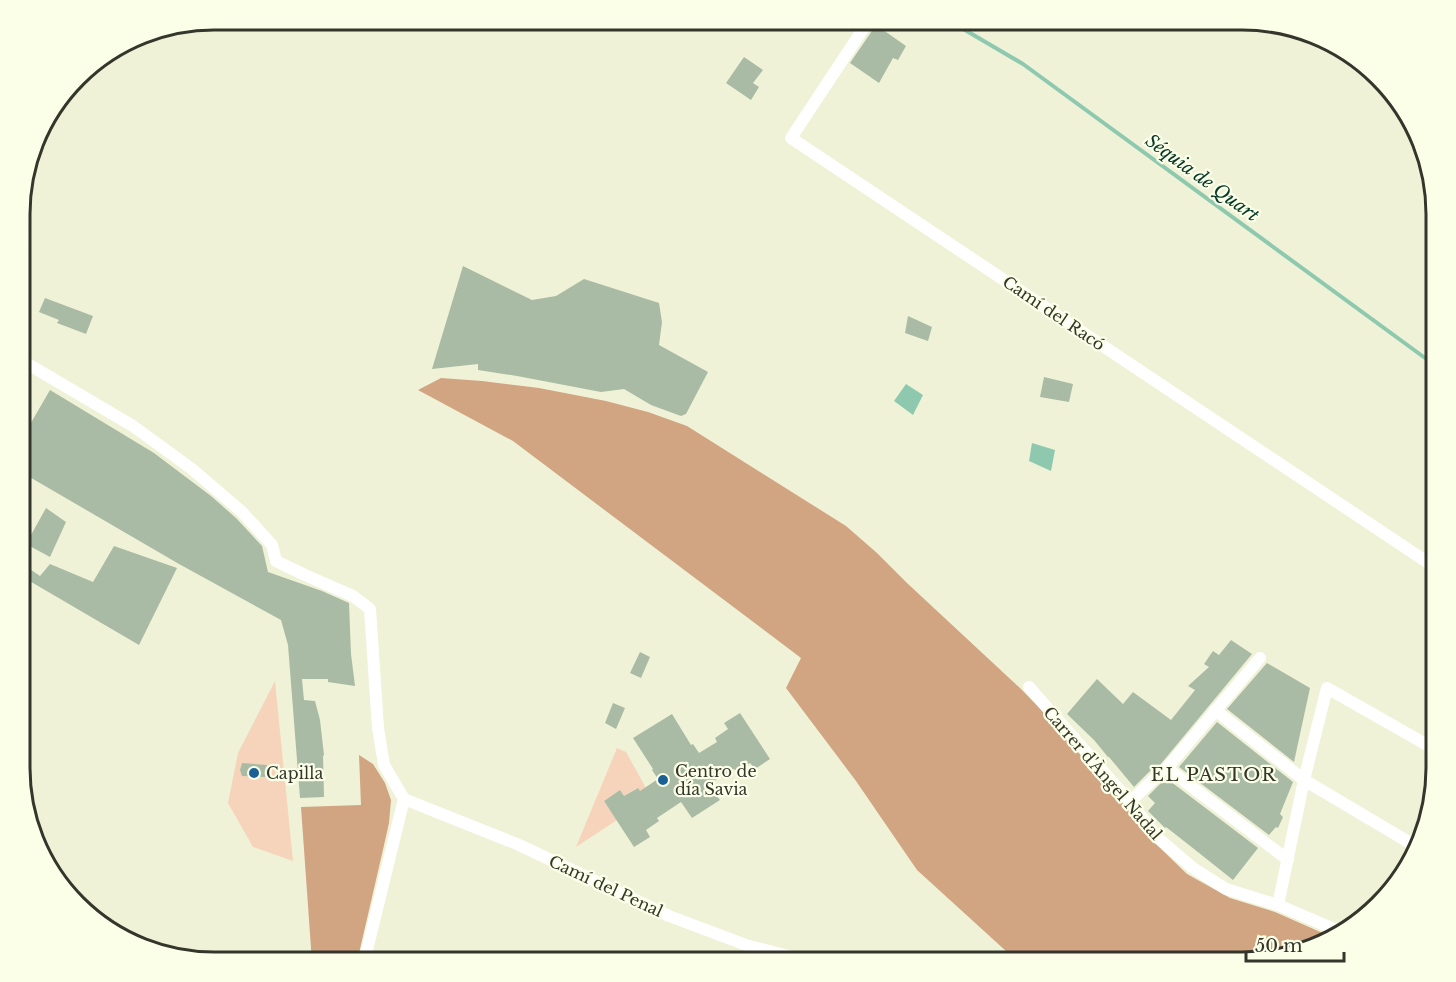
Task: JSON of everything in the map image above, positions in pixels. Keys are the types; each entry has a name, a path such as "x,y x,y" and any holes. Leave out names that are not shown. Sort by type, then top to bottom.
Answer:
{"street":[{"name":"Camí del Racó","path":"862,30 790,138 1426,561"},
{"path":"30,365 133,426 192,469 242,512 272,545 276,561 353,596 370,609 378,728 384,765 404,799 366,952"},
{"path":"1130,802 1164,770 1260,658"},
{"name":"Carrer d'Àngel Nadal","path":"1029,687 1130,802 1158,838 1192,868 1226,889 1278,905 1332,928"},
{"path":"1278,905 1304,780 1327,688 1426,744"},
{"path":"1215,710 1304,780 1410,843"},
{"path":"1164,770 1288,860"},
{"name":"Camí del Penal","path":"404,799 517,844 669,916 749,946 773,952"}],"shaded area":[{"path":"441,378 539,388 606,401 648,412 687,426 846,526 877,553 1021,689 1122,793 1154,842 1187,874 1230,898 1275,912 1323,933 1289,946 1242,952 1007,952 917,870 856,781 786,688 801,658 513,441 418,390"},
{"path":"906,384 923,395 913,415 894,401"},
{"path":"1032,443 1055,450 1051,471 1029,461"},
{"path":"275,681 293,861 253,847 228,803 238,753"},
{"path":"617,748 626,752 646,788 640,791 637,788 624,796 620,790 604,801 617,820 576,847"},
{"path":"359,755 373,764 385,783 391,800 389,823 359,952 311,952 301,807 361,805"}],"building":[{"path":"873,30 883,30 906,46 898,60 893,58 879,83 850,63"},
{"path":"744,57 763,70 753,83 759,87 751,100 726,83"},
{"path":"463,266 532,300 556,296 584,279 659,303 662,322 659,345 708,372 686,414 681,416 651,405 624,389 601,392 478,370 478,364 432,369"},
{"path":"45,298 93,316 86,334 57,323 59,320 39,312"},
{"path":"908,316 932,327 928,341 905,333"},
{"path":"1044,377 1073,384 1069,402 1040,397"},
{"path":"50,390 154,453 211,496 262,546 268,572 349,603 355,686 328,682 328,679 302,679 304,700 315,701 320,720 324,755 324,797 300,798 288,645 281,620 30,477 30,424"},
{"path":"46,508 66,522 50,557 30,546 30,537"},
{"path":"114,546 177,568 139,645 30,581 30,569 40,576 50,564 93,582"},
{"path":"1231,640 1252,654 1160,765 1154,767 1134,787 1094,740 1067,714 1097,679 1123,704 1133,692 1171,720 1195,690 1188,686 1209,667 1204,664 1213,651 1219,655"},
{"path":"640,652 650,657 641,678 630,673"},
{"path":"1267,663 1310,688 1294,762 1227,709"},
{"path":"613,703 625,708 616,729 605,723"},
{"path":"740,713 770,759 755,769 750,763 737,772 734,769 709,784 720,800 692,818 681,802 657,818 659,821 646,830 650,837 634,847 604,801 620,790 624,796 638,788 640,791 658,779 633,738 672,714 691,745 693,744 699,753 717,742 715,738 728,729 724,723"},
{"path":"1217,722 1293,782 1280,814 1283,817 1278,828 1276,827 1269,835 1179,767"},
{"name":"Capilla","path":"242,763 267,765 268,777 242,776 240,770"},
{"path":"1166,778 1258,848 1233,880 1165,828 1148,811 1155,803 1148,796"}],"waterway":[{"name":"Séquia de Quart","path":"965,30 1023,64 1426,359"}],"place":[{"name":"Capilla","path":"254,773"},
{"name":"Centro de día Savia","path":"663,780"}],"district":[{"name":"EL PASTOR","path":"1214,775"}]}
